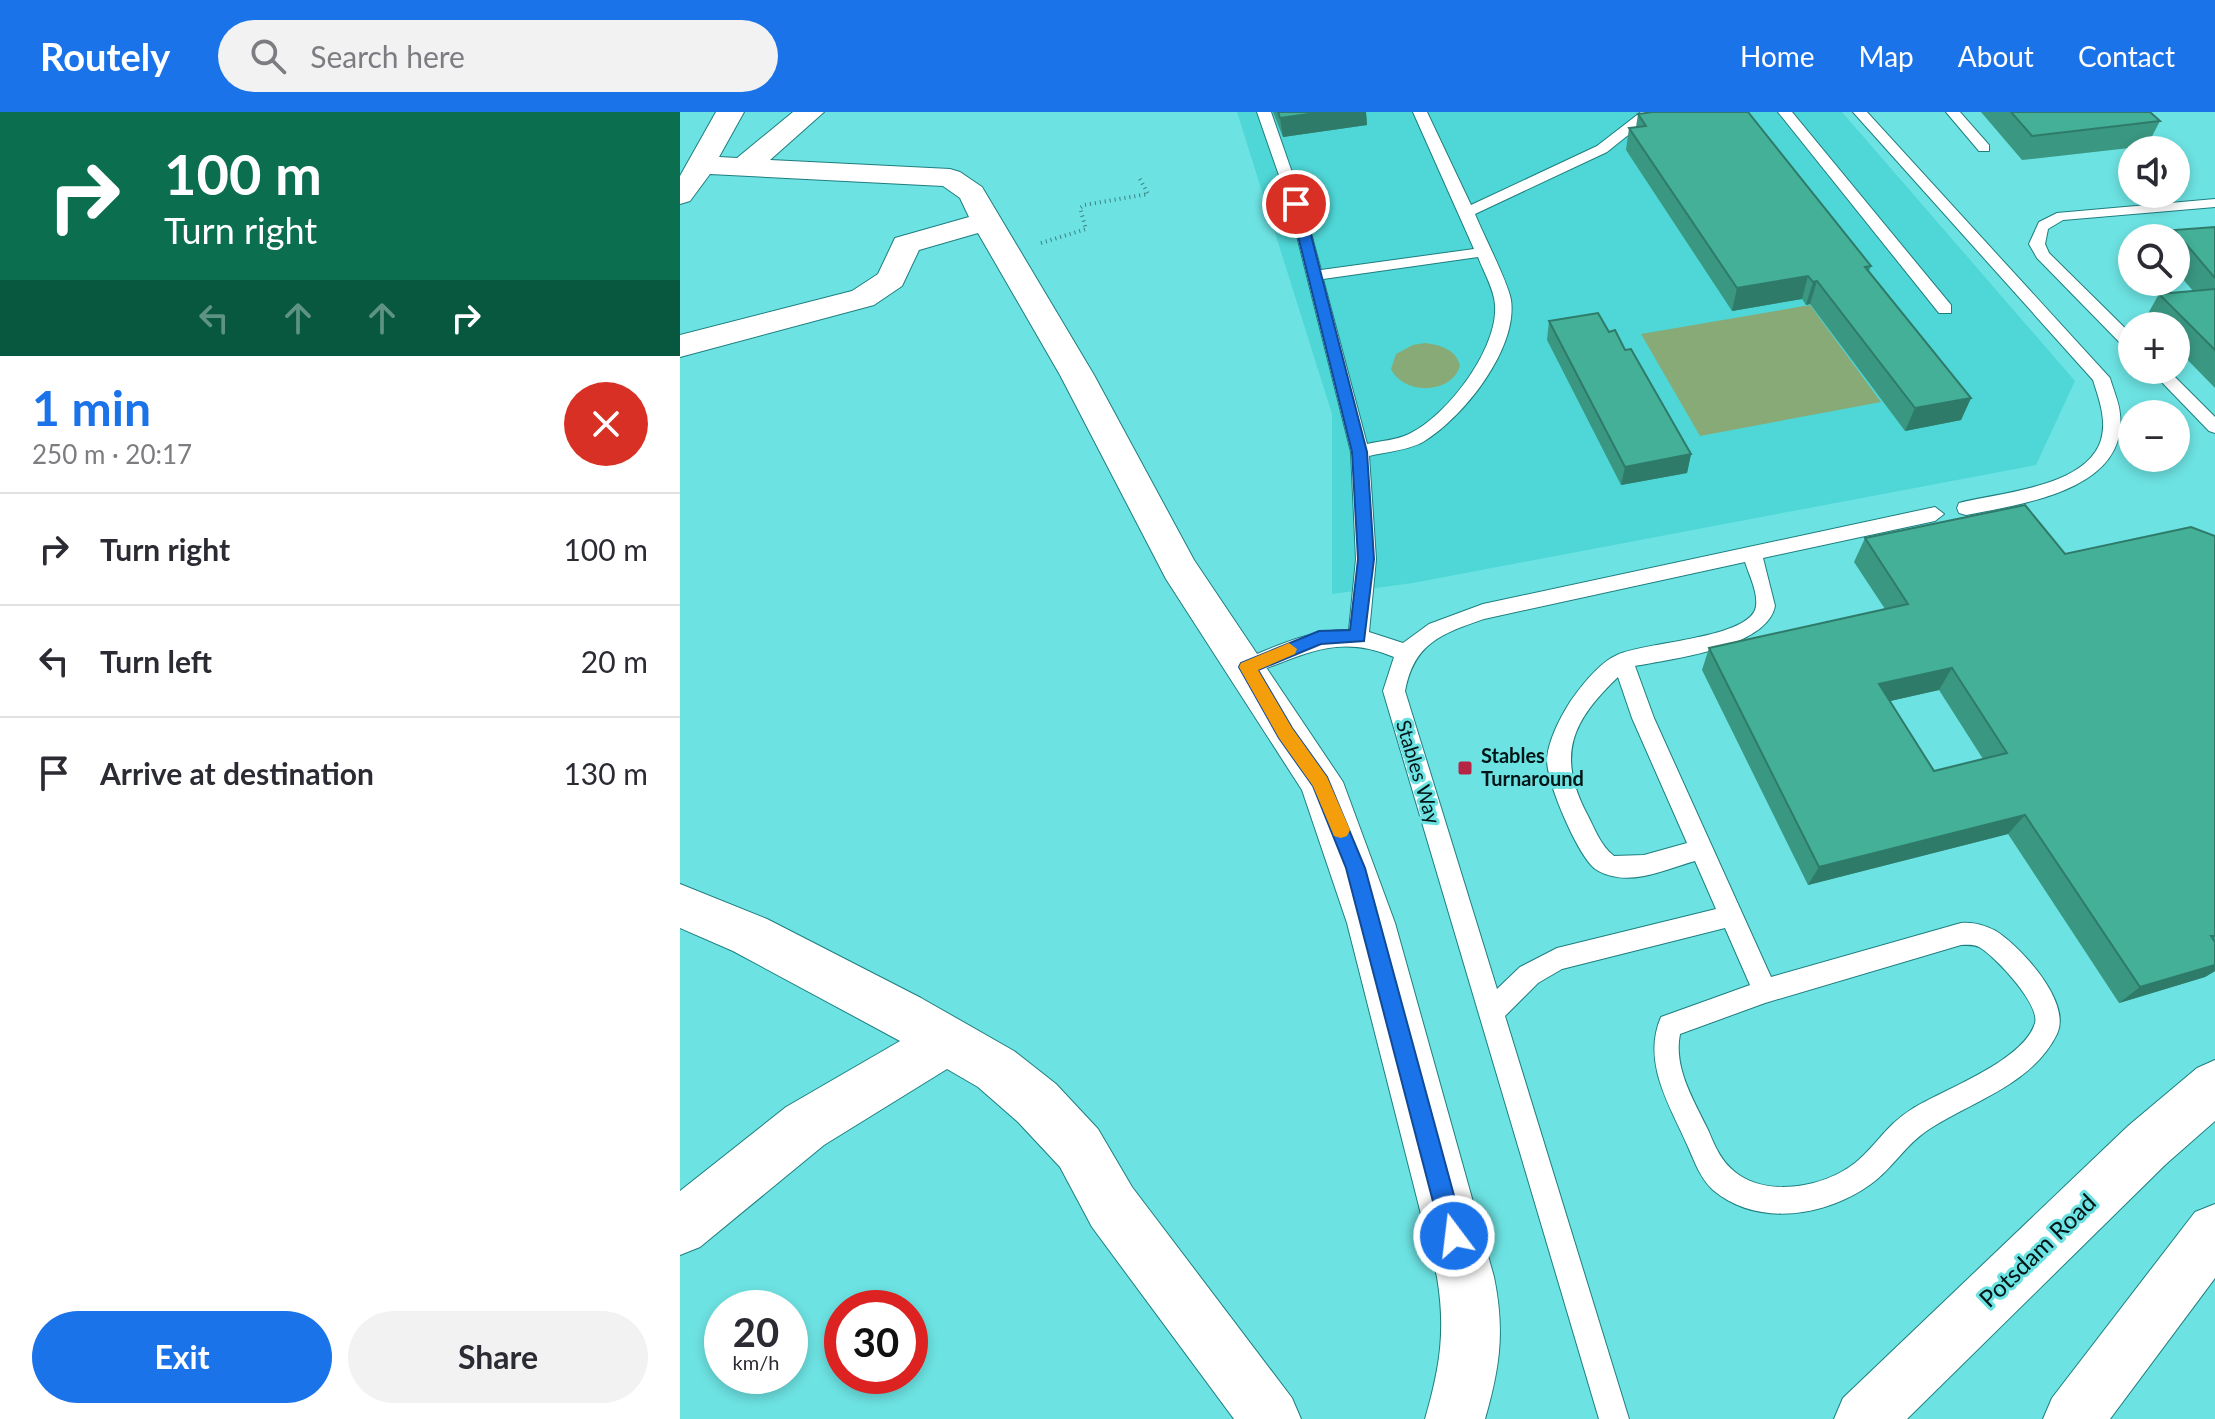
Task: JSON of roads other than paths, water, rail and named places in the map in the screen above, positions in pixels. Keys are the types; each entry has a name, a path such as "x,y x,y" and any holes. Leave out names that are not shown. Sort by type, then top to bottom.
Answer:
{"street":[{"path":"680,195 701,165 730,112"},
{"path":"744,167 810,112"},
{"path":"701,165 950,178 972,193 1077,375 1180,569 1321,782 1355,868 1463,1272 1472,1319 1467,1379 1455,1419"},
{"path":"680,346 863,298 891,279 906,244 996,237"},
{"path":"680,906 750,935 946,1040 1006,1078 1037,1103 1079,1148 1112,1207 1271,1419"},
{"path":"680,1227 803,1128 866,1088 908,1067 946,1040"},
{"name":"Potsdam Road","path":"1864,1419 2147,1145 2215,1086"},
{"path":"2073,1419 2215,1232"}],"lane":[{"path":"1264,112 1296,204 1360,452 1366,559 1358,636"},
{"path":"1360,452 1415,439 1434,425 1463,397 1497,346 1503,300 1467,212 1420,112"},
{"path":"1467,212 1602,149 1650,112"},
{"path":"1785,112 1945,309"},
{"path":"1860,112 2101,378 2113,404 2112,434 2098,461 2073,483 1966,508"},
{"path":"1953,112 1984,148"},
{"path":"2118,331 2042,255 2037,244 2043,226 2051,218 2063,216 2215,203"},
{"path":"1314,276 1483,252"},
{"path":"2172,384 2215,427"},
{"path":"1247,667 1319,638 1358,636 1386,643 1406,653 1432,630 1483,612 1935,514"},
{"path":"1702,849 1631,867 1611,866 1599,859 1566,795 1558,770 1559,748 1583,700 1603,675 1623,661 1732,636 1759,622 1765,600 1751,552"},
{"name":"Stables Way","path":"1406,653 1396,671 1394,691 1614,1419"},
{"path":"1623,661 1643,718 1765,991"},
{"path":"1491,1012 1529,975 1557,959 1731,916"},
{"path":"1961,934 1979,935 2003,951 2030,983 2048,1007 2049,1023 2039,1042 2018,1066 1937,1109 1894,1138 1866,1172 1832,1193 1808,1200 1778,1199 1752,1194 1724,1182 1706,1157 1667,1060 1663,1039 1670,1026 1765,991 1961,934"}],"place":[{"name":"Stables Turnaround","path":"1465,768"}]}
